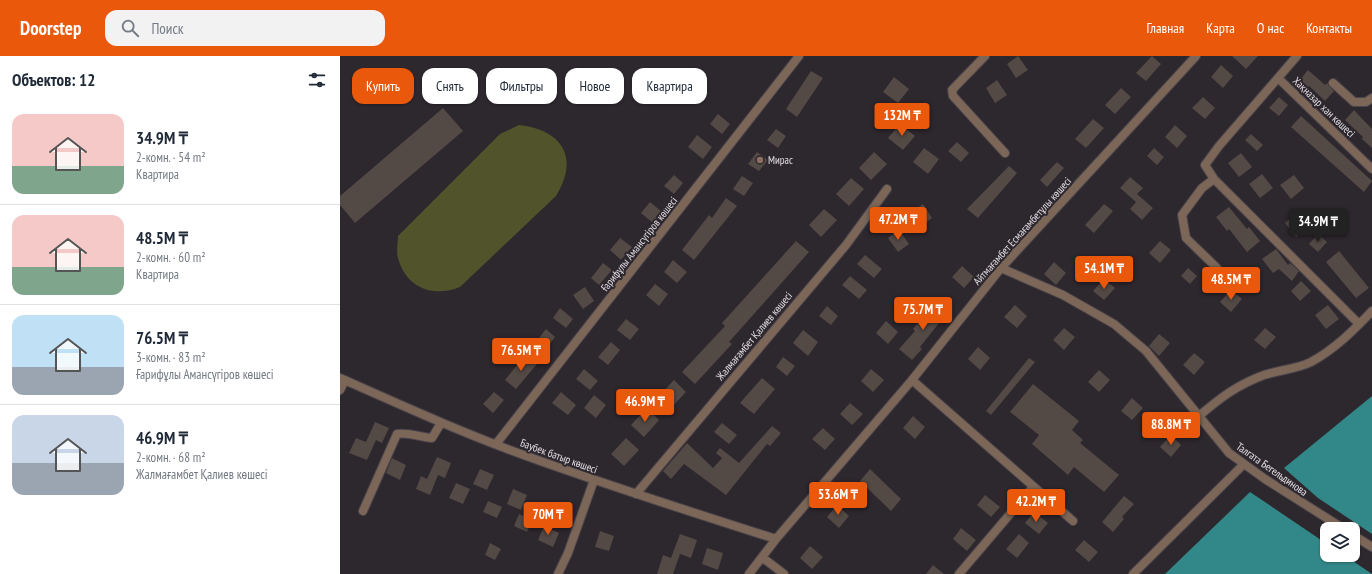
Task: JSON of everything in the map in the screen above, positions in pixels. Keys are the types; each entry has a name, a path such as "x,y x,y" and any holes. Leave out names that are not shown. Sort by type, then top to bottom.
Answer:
{"street":[{"name":"Ғарифұлы Амансүгіров көшесі","path":"496,444 799,56"},
{"path":"985,56 952,90 953,96 1005,153"},
{"name":"Айтмағамбет Есмағамбетұлы көшесі","path":"749,574 763,558 776,539 912,380 1001,268 1196,56"},
{"path":"1297,56 1219,146 1205,165 1214,179 1359,324"},
{"name":"Хақназар хан көшесі","path":"1278,78 1372,169"},
{"path":"1333,83 1354,102 1366,102 1372,98"},
{"path":"1214,179 1202,188 1182,215 1186,238 1218,268"},
{"name":"Жалмағамбет Қалиев көшесі","path":"636,494 846,245 887,190"},
{"name":"Талгата Бегельдинова","path":"1001,268 1063,295 1114,324 1146,351 1229,453 1333,522"},
{"path":"1199,416 1228,392 1246,382 1264,375 1310,362 1337,345 1372,311"},
{"name":"Баубек батыр көшесі","path":"343,379 441,423 496,444 594,480 776,539"},
{"path":"340,390 343,379"},
{"path":"912,380 1073,521"},
{"path":"363,511 397,434 404,433 418,437 432,438 441,423"},
{"path":"1133,574 1244,464"},
{"path":"558,574 568,553 594,480"},
{"path":"959,574 1033,487"},
{"path":"1360,539 1372,547"},
{"path":"763,558 784,574"}],"green space":[{"path":"519,125 534,128 546,133 556,139 563,148 566,158 566,169 563,182 556,196 460,287 450,290 431,291 414,283 407,277 398,258 398,236 500,134"}],"water":[{"path":"1372,396 1372,534 1360,526 1360,522 1354,522 1318,498 1284,468"},
{"path":"1250,492 1320,539 1320,562 1354,562 1372,574 1165,574"}],"building":[{"path":"1018,56 1028,70 1016,78 1007,64"},
{"path":"1152,56 1161,64 1146,81 1136,73"},
{"path":"1232,56 1258,56 1246,69"},
{"path":"1221,65 1233,76 1223,88 1211,77"},
{"path":"1308,70 1325,85 1327,83 1334,91 1325,101 1309,86 1308,89 1299,81"},
{"path":"811,71 823,78 797,117 786,109"},
{"path":"894,77 909,89 898,103 883,92"},
{"path":"997,80 1007,95 995,103 986,88"},
{"path":"1121,88 1131,97 1115,114 1105,105"},
{"path":"1203,97 1215,108 1205,119 1192,108"},
{"path":"1279,97 1288,105 1279,116 1269,108"},
{"path":"443,108 463,131 355,223 340,205 340,196"},
{"path":"1354,110 1372,129 1372,148 1345,120"},
{"path":"718,114 730,124 722,134 710,124"},
{"path":"1301,116 1372,181 1364,192 1291,127"},
{"path":"1093,119 1104,128 1086,148 1075,139"},
{"path":"900,124 915,136 903,150 888,138"},
{"path":"1175,125 1187,136 1177,148 1165,137"},
{"path":"776,129 786,136 778,148 767,140"},
{"path":"1251,134 1263,145 1257,151 1245,140"},
{"path":"697,135 712,147 703,159 688,147"},
{"path":"957,142 969,153 961,162 948,151"},
{"path":"924,148 939,159 928,174 913,162"},
{"path":"1154,148 1164,157 1157,165 1147,156"},
{"path":"757,152 768,160 759,171 748,164"},
{"path":"874,152 887,164 871,180 859,168"},
{"path":"1241,153 1252,167 1239,177 1228,163"},
{"path":"1057,162 1064,168 1047,187 1040,180"},
{"path":"1009,166 1017,173 978,218 967,209"},
{"path":"1262,174 1273,188 1260,198 1249,184"},
{"path":"674,175 683,183 674,194 664,186"},
{"path":"1294,175 1304,188 1291,199 1280,185"},
{"path":"742,176 753,183 744,196 733,189"},
{"path":"1130,177 1143,188 1137,194 1153,208 1142,220 1130,209 1136,202 1120,188"},
{"path":"851,178 864,189 849,206 836,194"},
{"path":"726,198 737,206 694,260 682,250 709,215 712,218"},
{"path":"650,202 662,212 653,223 641,213"},
{"path":"923,204 932,218 921,226 911,212"},
{"path":"1104,204 1113,211 1094,233 1085,225"},
{"path":"1229,207 1247,229 1249,227 1260,241 1247,252 1229,229 1227,231 1216,217"},
{"path":"824,209 837,220 821,237 809,225"},
{"path":"1298,212 1309,226 1296,237 1285,223"},
{"path":"899,230 909,244 898,252 888,238"},
{"path":"1318,234 1327,242 1318,252 1309,244"},
{"path":"620,238 632,247 621,260 610,250"},
{"path":"796,241 809,252 729,342 732,344 695,384 682,372 725,326 722,323"},
{"path":"1160,241 1171,250 1160,263 1149,253"},
{"path":"1276,249 1288,265 1290,263 1299,271 1292,281 1279,269 1273,273 1262,259"},
{"path":"1339,251 1369,288 1356,298 1326,262"},
{"path":"865,255 882,269 874,278 857,264"},
{"path":"673,260 687,272 677,283 664,272"},
{"path":"1054,262 1066,273 1056,285 1044,274"},
{"path":"603,263 612,270 599,285 591,278"},
{"path":"962,266 974,277 964,288 952,277"},
{"path":"1188,268 1197,276 1190,284 1181,276"},
{"path":"850,276 867,290 859,299 842,285"},
{"path":"1104,279 1115,288 1104,300 1093,291"},
{"path":"1301,281 1311,291 1300,301 1291,291"},
{"path":"655,284 668,294 659,306 646,295"},
{"path":"585,287 594,301 583,309 573,295"},
{"path":"1231,290 1242,299 1231,312 1220,302"},
{"path":"935,302 947,313 920,347 922,349 912,360 899,349 915,331 913,329"},
{"path":"1015,305 1027,316 1017,328 1004,317"},
{"path":"1328,305 1339,319 1326,329 1315,315"},
{"path":"827,306 838,316 831,325 819,316"},
{"path":"560,308 573,319 566,328 553,318"},
{"path":"626,319 639,329 630,340 617,330"},
{"path":"886,321 898,332 888,344 876,333"},
{"path":"1064,328 1075,337 1064,350 1053,340"},
{"path":"1265,328 1276,337 1265,349 1254,340"},
{"path":"546,329 555,337 544,351 535,343"},
{"path":"803,330 818,342 808,356 793,343"},
{"path":"1159,334 1170,343 1159,356 1149,346"},
{"path":"611,342 620,350 608,365 598,357"},
{"path":"978,347 990,358 980,370 968,359"},
{"path":"1194,353 1205,362 1194,375 1183,365"},
{"path":"526,354 537,364 516,389 505,380"},
{"path":"783,357 795,366 787,376 776,367"},
{"path":"1029,358 1035,362 991,415 986,411"},
{"path":"584,369 598,381 590,390 576,379"},
{"path":"871,369 884,380 873,392 861,381"},
{"path":"1099,370 1110,380 1099,392 1088,382"},
{"path":"762,378 775,389 754,414 740,403"},
{"path":"674,380 686,392 671,408 658,397"},
{"path":"1033,384 1079,421 1072,430 1083,440 1080,443 1119,475 1104,492 1074,467 1068,475 1032,444 1039,435 1010,412"},
{"path":"494,392 504,400 493,413 483,404"},
{"path":"561,392 576,405 568,415 552,403"},
{"path":"594,395 606,405 596,418 584,408"},
{"path":"1132,398 1143,408 1132,420 1121,411"},
{"path":"850,403 863,414 852,425 840,414"},
{"path":"647,408 659,420 644,437 631,425"},
{"path":"913,416 925,427 915,439 903,428"},
{"path":"375,422 389,428 382,443 376,440 367,460 349,453 356,438 366,442"},
{"path":"722,423 737,435 729,444 714,432"},
{"path":"772,426 781,433 770,446 767,444 726,495 684,464 671,479 663,471 687,443 713,468 722,458 716,453 720,448 739,463"},
{"path":"823,428 835,439 825,450 812,439"},
{"path":"1171,435 1181,445 1171,457 1160,447"},
{"path":"626,438 639,450 624,466 611,454"},
{"path":"437,457 451,463 445,478 438,475 430,495 416,489 421,476 427,479"},
{"path":"392,458 406,465 400,480 386,473"},
{"path":"480,469 494,475 487,490 473,484"},
{"path":"870,469 901,499 891,511 860,481"},
{"path":"456,483 470,489 463,504 449,498"},
{"path":"513,489 527,495 521,510 507,504"},
{"path":"985,495 1000,507 991,517 977,505"},
{"path":"1124,496 1134,504 1122,517 1124,519 1113,532 1102,522"},
{"path":"488,501 502,507 497,518 483,512"},
{"path":"837,505 849,516 839,528 827,517"},
{"path":"1034,512 1048,523 1039,534 1025,523"},
{"path":"519,514 532,520 527,532 514,526"},
{"path":"544,526 559,533 553,547 538,540"},
{"path":"961,528 976,540 967,551 953,539"},
{"path":"600,531 614,536 609,551 595,547"},
{"path":"680,534 697,540 691,558 680,554 673,574 657,574 663,555 671,558"},
{"path":"1019,534 1029,543 1017,558 1006,549"},
{"path":"1084,540 1098,552 1089,562 1075,550"},
{"path":"490,543 501,549 495,560 485,555"},
{"path":"810,546 823,557 812,569 800,558"},
{"path":"707,548 723,553 718,570 702,564"},
{"path":"933,565 944,574 926,574"}],"place":[{"name":"Мирас","path":"760,160"}]}
